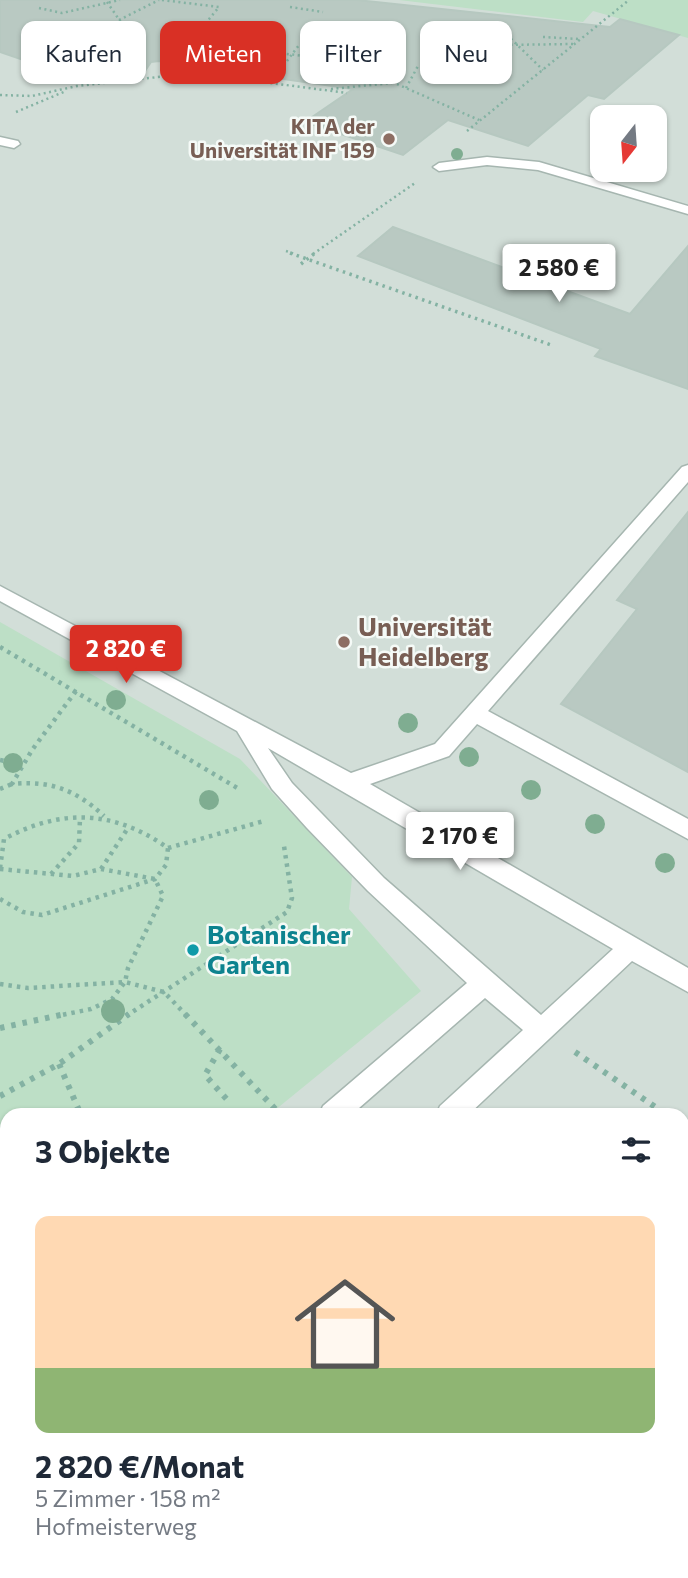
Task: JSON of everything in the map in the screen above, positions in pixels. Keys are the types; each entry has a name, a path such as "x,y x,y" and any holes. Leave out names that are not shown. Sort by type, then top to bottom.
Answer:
{"street":[{"path":"0,141 14,144"},
{"path":"439,167 487,161 539,166 688,211"},
{"path":"349,782 442,750 688,471"},
{"path":"0,593 349,782 688,981"},
{"path":"474,713 688,830"},
{"path":"240,725 267,759 283,786 361,867 484,984 541,1030"},
{"path":"457,1108 631,947"},
{"path":"666,968 688,958"},
{"path":"340,1108 484,984"}],"path":[{"path":"39,8 62,13 120,0"},
{"path":"107,2 119,20 160,0 219,7 207,21"},
{"path":"301,264 337,234 439,167 479,121 629,0"},
{"path":"290,7 323,12"},
{"path":"543,37 579,40"},
{"path":"512,43 543,70"},
{"path":"287,61 299,44"},
{"path":"514,45 574,44"},
{"path":"405,88 418,66"},
{"path":"0,95 32,96 77,86 160,77"},
{"path":"278,84 347,93"},
{"path":"324,90 383,84"},
{"path":"395,84 479,121"},
{"path":"9,116 77,86"},
{"path":"286,251 554,346"},
{"path":"0,647 241,790"},
{"path":"12,784 76,691"},
{"path":"0,760 23,765"},
{"path":"0,789 35,780 55,784 86,799 104,817 145,833 167,848 275,819"},
{"path":"104,817 80,818 17,831 4,839 0,869 73,876 101,869 155,878"},
{"path":"51,874 80,845 83,833 80,818"},
{"path":"101,869 128,828"},
{"path":"0,1096 59,1064 288,912 292,898 283,842"},
{"path":"0,899 23,912 42,915 155,878 167,867 167,848"},
{"path":"0,1028 92,1009 112,999 125,982 128,968 163,896 155,878"},
{"path":"0,984 28,988 125,982 164,992 275,1108"},
{"path":"541,1030 657,1108"},
{"path":"220,1049 205,1076 231,1104"},
{"path":"59,1064 78,1108"}],"shaded area":[{"name":"Universität Heidelberg","path":"0,0 688,0 688,1108 0,1108"}],"green space":[{"path":"399,0 688,0 688,38 593,11 583,22"},
{"name":"Botanischer Garten","path":"0,622 240,759 352,877 349,909 421,991 278,1108 0,1108"}],"building":[{"path":"0,0 357,0 610,27 620,19 679,35 604,99 588,95 528,146 448,120 403,155 305,122 353,89 318,84 406,84 406,21 300,21 300,81 286,79 286,21 160,21 160,61 151,62 146,70 146,21 21,21 21,59 0,52"},
{"path":"393,227 630,314 688,246 688,389 595,356 601,349 358,256"},
{"path":"688,512 688,772 561,704 637,609 617,600"}],"place":[{"name":"KITA der Universität INF 159","path":"389,139"},
{"name":"Universität Heidelberg","path":"344,642"},
{"name":"Botanischer Garten","path":"193,950"}]}
